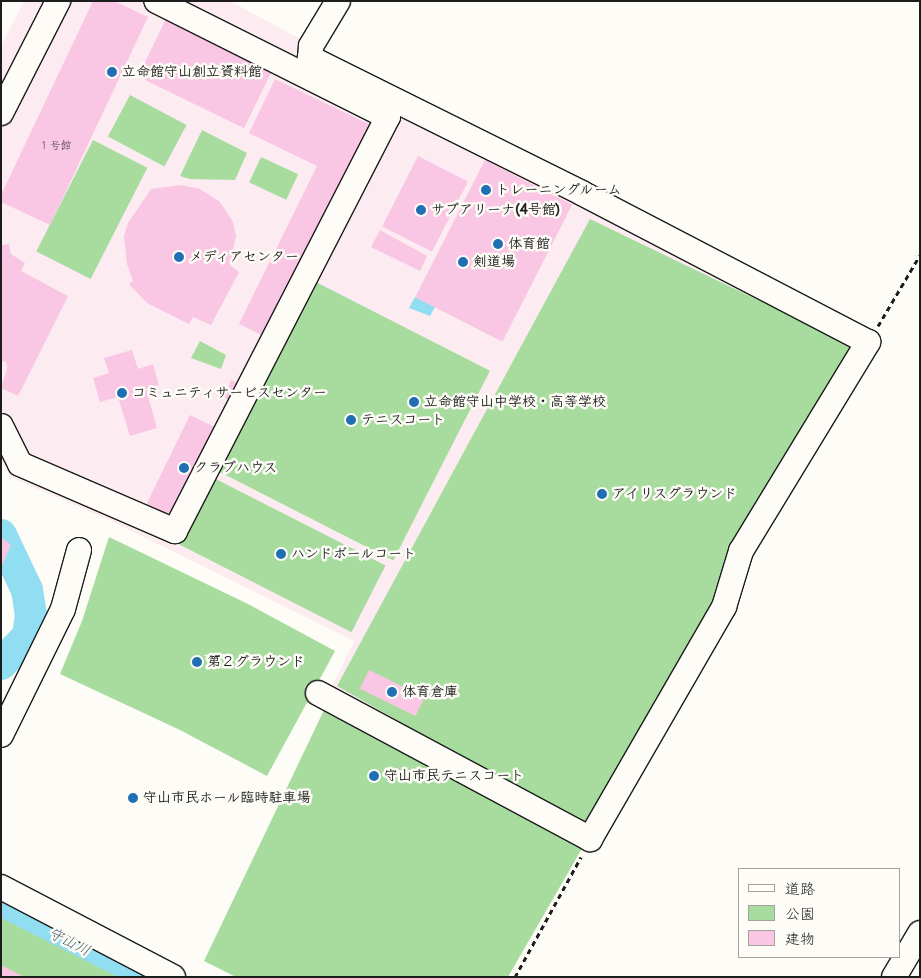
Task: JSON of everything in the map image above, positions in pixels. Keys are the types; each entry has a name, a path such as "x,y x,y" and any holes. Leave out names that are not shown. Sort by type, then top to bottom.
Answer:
{"street":[{"path":"1,112 58,1"},
{"path":"1,426 20,464 175,531 388,117 156,1"},
{"path":"318,693 590,839 724,607 741,551 868,342 582,193 310,58 311,46 338,1"},
{"path":"1,735 63,609 79,550"},
{"path":"1,887 173,977"},
{"path":"894,977 920,933"}],"path":[{"path":"868,342 920,255"},
{"path":"515,977 590,839"}],"shaded area":[{"name":"立命館守山中学校・高等学校","path":"24,1 230,1 818,317 589,831 331,689 354,641 111,521 10,477 1,459 1,46"}],"green space":[{"path":"130,95 187,125 164,167 108,136"},
{"path":"202,130 247,153 235,180 190,179 180,176"},
{"path":"93,140 147,168 91,279 36,251"},
{"path":"261,157 298,174 286,200 249,182"},
{"name":"アイリスグラウンド","path":"590,219 853,346 711,612 586,828 337,686"},
{"name":"テニスコート","path":"310,279 490,371 393,560 213,469"},
{"path":"200,341 226,355 221,369 191,358"},
{"name":"ハンドボールコート","path":"210,476 386,565 351,632 176,543"},
{"name":"第２グラウンド","path":"109,537 248,604 335,651 267,776 180,730 60,674 82,621"},
{"name":"守山市民テニスコート","path":"325,708 584,845 508,977 236,977 204,961"},
{"path":"1,906 149,977 1,977"}],"water":[{"path":"415,297 435,307 430,316 409,308"},
{"name":"守山川","path":"1,897 153,977 118,977 1,918"}],"building":[{"path":"93,1 114,1 148,17 50,225 1,202 1,195"},
{"path":"166,19 272,71 244,128 138,77"},
{"path":"275,79 383,131 278,343 239,324 317,166 249,133"},
{"name":"サブアリーナ(4号館)","path":"418,156 468,181 432,252 382,226"},
{"name":"体育館","path":"485,160 572,204 502,342 415,297"},
{"name":"メディアセンター","path":"181,185 200,189 220,202 233,222 236,236 230,265 239,272 211,325 193,317 189,324 147,303 129,284 133,281 127,264 124,236 128,223 151,189"},
{"path":"380,230 427,256 420,271 371,247"},
{"path":"9,244 11,254 25,263 21,271 68,296 18,396 1,388 7,369 6,361 1,362 1,245"},
{"name":"コミュニティサービスセンター","path":"132,350 138,369 153,364 159,385 146,389 157,428 130,436 118,397 100,402 93,378 109,373 104,358"},
{"path":"231,380 244,385 237,403 224,398"},
{"name":"クラブハウス","path":"190,415 221,430 176,521 146,506"},
{"path":"1,537 11,545 1,568"},
{"name":"体育倉庫","path":"369,670 425,697 416,716 360,689"},
{"path":"1,965 24,977 1,977"}],"waterway":[{"path":"1,535 27,590 31,615 28,636 1,664"}],"place":[{"name":"立命館守山創立資料館","path":"112,72"},
{"name":"トレーニングルーム","path":"486,190"},
{"name":"サブアリーナ(4号館)","path":"421,210"},
{"name":"体育館","path":"498,244"},
{"name":"メディアセンター","path":"179,257"},
{"name":"剣道場","path":"463,262"},
{"name":"コミュニティサービスセンター","path":"122,393"},
{"name":"立命館守山中学校・高等学校","path":"414,402"},
{"name":"テニスコート","path":"351,420"},
{"name":"クラブハウス","path":"184,468"},
{"name":"アイリスグラウンド","path":"602,494"},
{"name":"ハンドボールコート","path":"281,554"},
{"name":"第２グラウンド","path":"197,662"},
{"name":"体育倉庫","path":"392,692"},
{"name":"守山市民テニスコート","path":"374,776"},
{"name":"守山市民ホール臨時駐車場","path":"133,798"}]}
